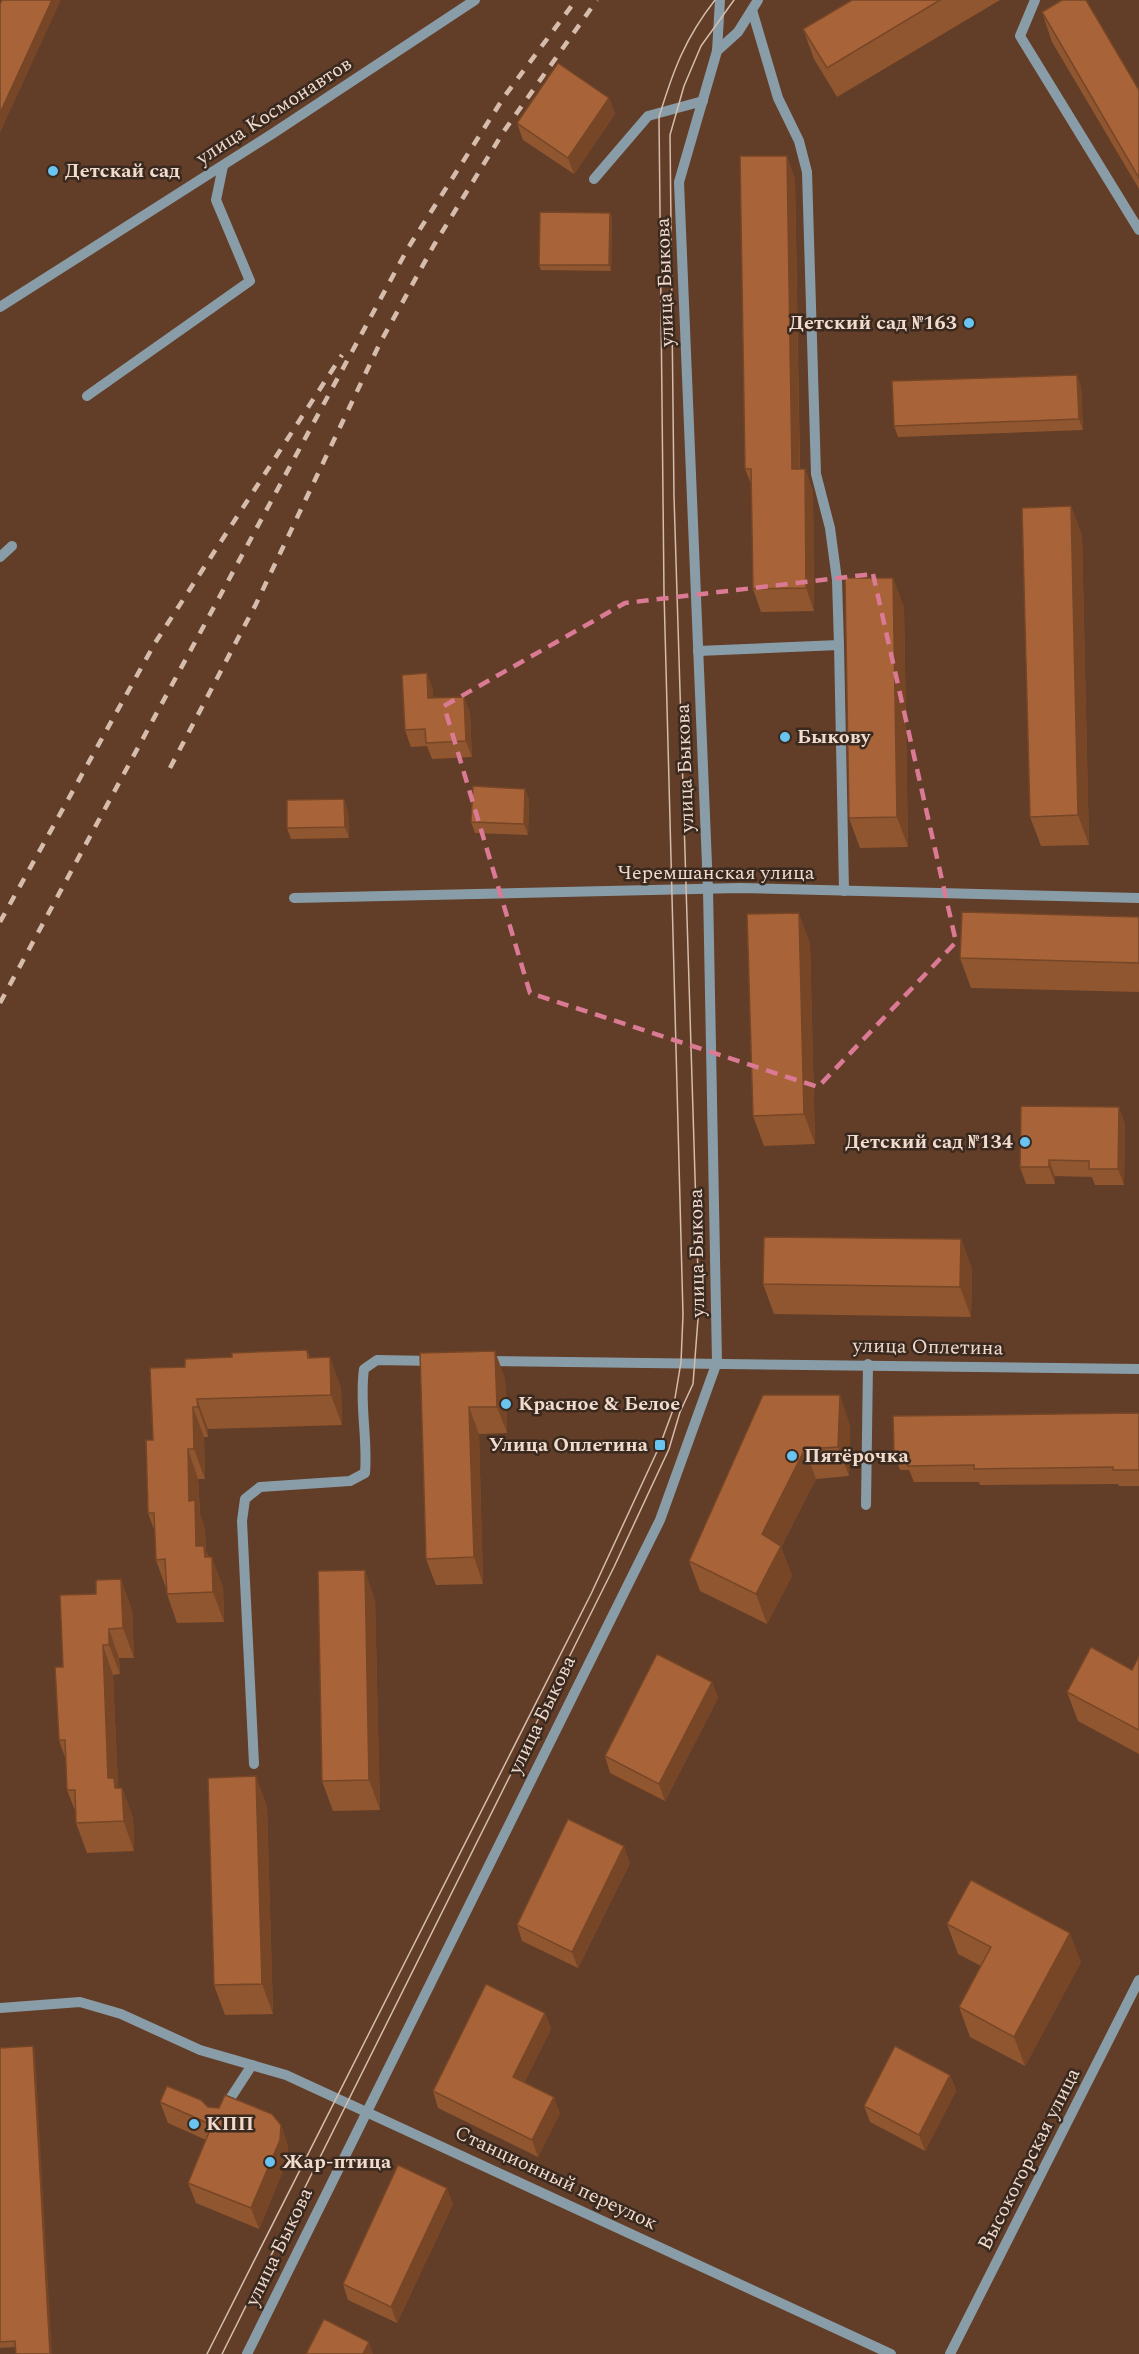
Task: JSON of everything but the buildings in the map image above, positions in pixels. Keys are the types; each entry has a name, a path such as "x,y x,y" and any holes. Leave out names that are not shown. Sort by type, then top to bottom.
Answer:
{"street":[{"name":"улица Космонавтов","path":"0,307 223,166 475,0"},
{"name":"улица Быкова","path":"247,2354 660,1520 717,1362 708,889 679,182 717,51 720,0"},
{"path":"717,51 738,32 758,0"},
{"path":"1035,0 1020,36 1139,230"},
{"path":"752,10 778,98 799,141 807,172 816,474 830,528 837,580 844,891"},
{"path":"594,179 648,116 703,101"},
{"path":"87,396 250,281 216,200 223,166"},
{"path":"0,557 12,546"},
{"path":"698,651 839,645"},
{"name":"Черемшанская улица","path":"294,898 708,889 1139,898"},
{"path":"254,1764 242,1521 245,1499 260,1487 350,1481 365,1473 367,1454 360,1391 364,1369 377,1360 448,1361"},
{"name":"улица Оплетина","path":"472,1361 717,1362 1139,1369"},
{"path":"866,1505 868,1364"},
{"name":"Высокогорская улица","path":"950,2354 1139,1980"},
{"name":"Станционный переулок","path":"0,2008 80,2002 121,2014 200,2050 286,2075 891,2354"},
{"path":"216,2120 252,2065"}],"highlighted area":[{"path":"873,574 956,942 818,1087 530,993 444,706 625,603"}],"tram line":[{"path":"207,2354 591,1594 660,1445 673,1410 681,1362 683,1315 664,592 659,117 681,56 715,0"},
{"path":"222,2354 614,1567 669,1449 680,1412 693,1384 699,1306 674,496 670,135 684,86 701,46 734,0"}],"railway":[{"path":"0,1003 408,248 504,97 576,0"},
{"path":"170,768 256,604 380,343 434,245 504,131 597,0"},
{"path":"0,922 155,643 342,355"}],"place":[{"name":"Детскай сад","path":"53,171"},
{"name":"Детский сад №163","path":"969,323"},
{"name":"Быкову","path":"785,737"},
{"name":"Детский сад №134","path":"1025,1142"},
{"name":"Красное & Белое","path":"506,1404"},
{"name":"Улица Оплетина","path":"660,1445"},
{"name":"Пятёрочка","path":"792,1456"},
{"name":"КПП","path":"194,2124"},
{"name":"Жар-птица","path":"270,2162"}]}
